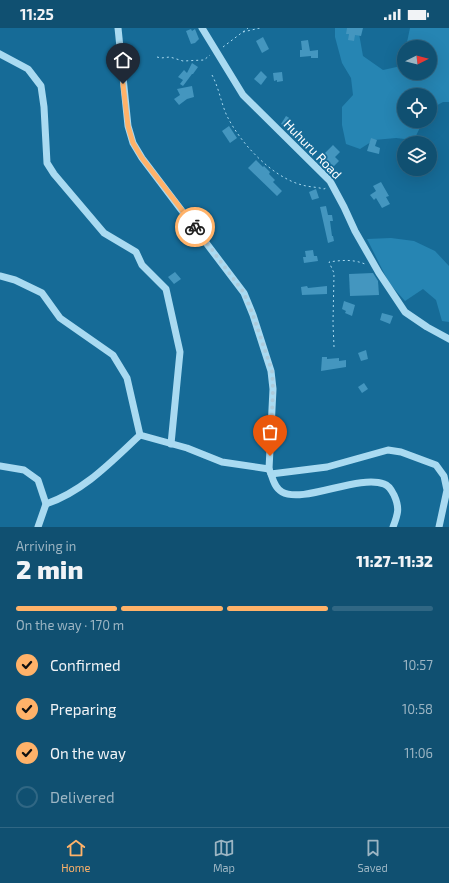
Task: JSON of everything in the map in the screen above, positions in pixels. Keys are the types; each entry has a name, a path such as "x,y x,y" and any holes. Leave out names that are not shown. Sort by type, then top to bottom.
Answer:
{"street":[{"path":"118,28 128,126 133,143 142,158 244,293 272,371 273,389 270,471 275,485 282,492 291,494 307,493 374,481 386,484 393,493 397,504 398,513 393,527"},
{"name":"Huhuru Road","path":"202,28 243,95 330,181 379,273 405,312 427,327 449,339"},
{"path":"0,54 28,69 41,86 44,107 46,163 104,233 136,252 142,265 166,289 180,352 171,444"},
{"path":"0,276 15,280 42,293 60,318 113,355 127,378 140,435"},
{"path":"140,435 187,448 222,462 270,471 327,467 388,450 401,452 436,465 444,476 447,490 439,527"},
{"path":"46,504 61,499 92,480 140,435"},
{"path":"0,466 24,470 38,480 46,504 38,527"}],"path":[{"path":"157,58 170,57 183,62 189,60 204,60 248,28"},
{"path":"243,32 260,28"},
{"path":"212,75 227,115 240,136 266,166 288,180 302,185 324,189 332,185"},
{"path":"334,347 334,273 330,262 344,260 361,262 367,266"}],"shaded area":[{"path":"335,28 358,28 363,56 383,70 397,67 397,80 437,80 437,40 407,40 410,28 449,28 449,102 443,102 437,105 437,88 397,88 397,128 420,128 416,136 397,136 397,138 374,140 360,149 346,144 342,125 342,107 353,95 351,78 342,63 335,37"},
{"path":"391,238 414,241 435,251 449,266 449,322 442,321 436,300 423,289 405,301 389,283 367,239"}],"building":[{"path":"347,28 363,28 361,36 355,35 354,41 348,40 349,34 346,34"},
{"path":"191,29 192,31 195,29 199,39 195,43 191,44 186,31"},
{"path":"263,37 269,49 262,53 256,41"},
{"path":"308,40 310,51 318,50 318,58 311,58 311,56 300,57 300,50 302,50 301,41"},
{"path":"192,63 198,67 183,86 180,84 183,80 178,77 184,70 187,73"},
{"path":"261,71 267,77 261,85 254,79"},
{"path":"282,72 283,81 274,81 273,73"},
{"path":"192,86 194,97 187,99 179,105 174,99 180,95 177,89"},
{"path":"286,116 291,119 286,127 281,124"},
{"path":"229,126 237,138 230,143 222,131"},
{"path":"371,138 377,140 375,146 380,148 379,154 367,151"},
{"path":"333,145 340,152 335,157 339,161 333,167 322,156"},
{"path":"256,160 270,172 269,174 275,180 273,182 282,191 277,196 248,168"},
{"path":"381,182 389,196 386,197 390,204 382,208 376,198 374,200 370,195 376,191 373,186"},
{"path":"316,189 319,198 312,200 309,192"},
{"path":"326,206 328,215 332,215 333,221 330,221 334,241 328,243 320,207"},
{"path":"313,250 314,256 317,256 318,261 304,263 303,257 306,257 305,251"},
{"path":"175,272 181,279 174,284 168,277"},
{"path":"373,273 378,281 379,295 350,296 349,274"},
{"path":"307,286 308,288 327,286 327,294 302,295 301,287"},
{"path":"344,301 355,305 352,316 345,313 346,311 342,309"},
{"path":"382,313 393,316 390,324 380,320"},
{"path":"366,350 368,359 361,361 358,353"},
{"path":"322,357 327,357 327,359 339,358 339,361 346,360 346,367 321,371"},
{"path":"364,383 368,389 362,393 358,387"}],"way so far":[{"path":"195,227 244,293 272,371 273,389 270,456"}],"route":[{"path":"123,84 128,126 133,143 142,158 195,227"}]}
